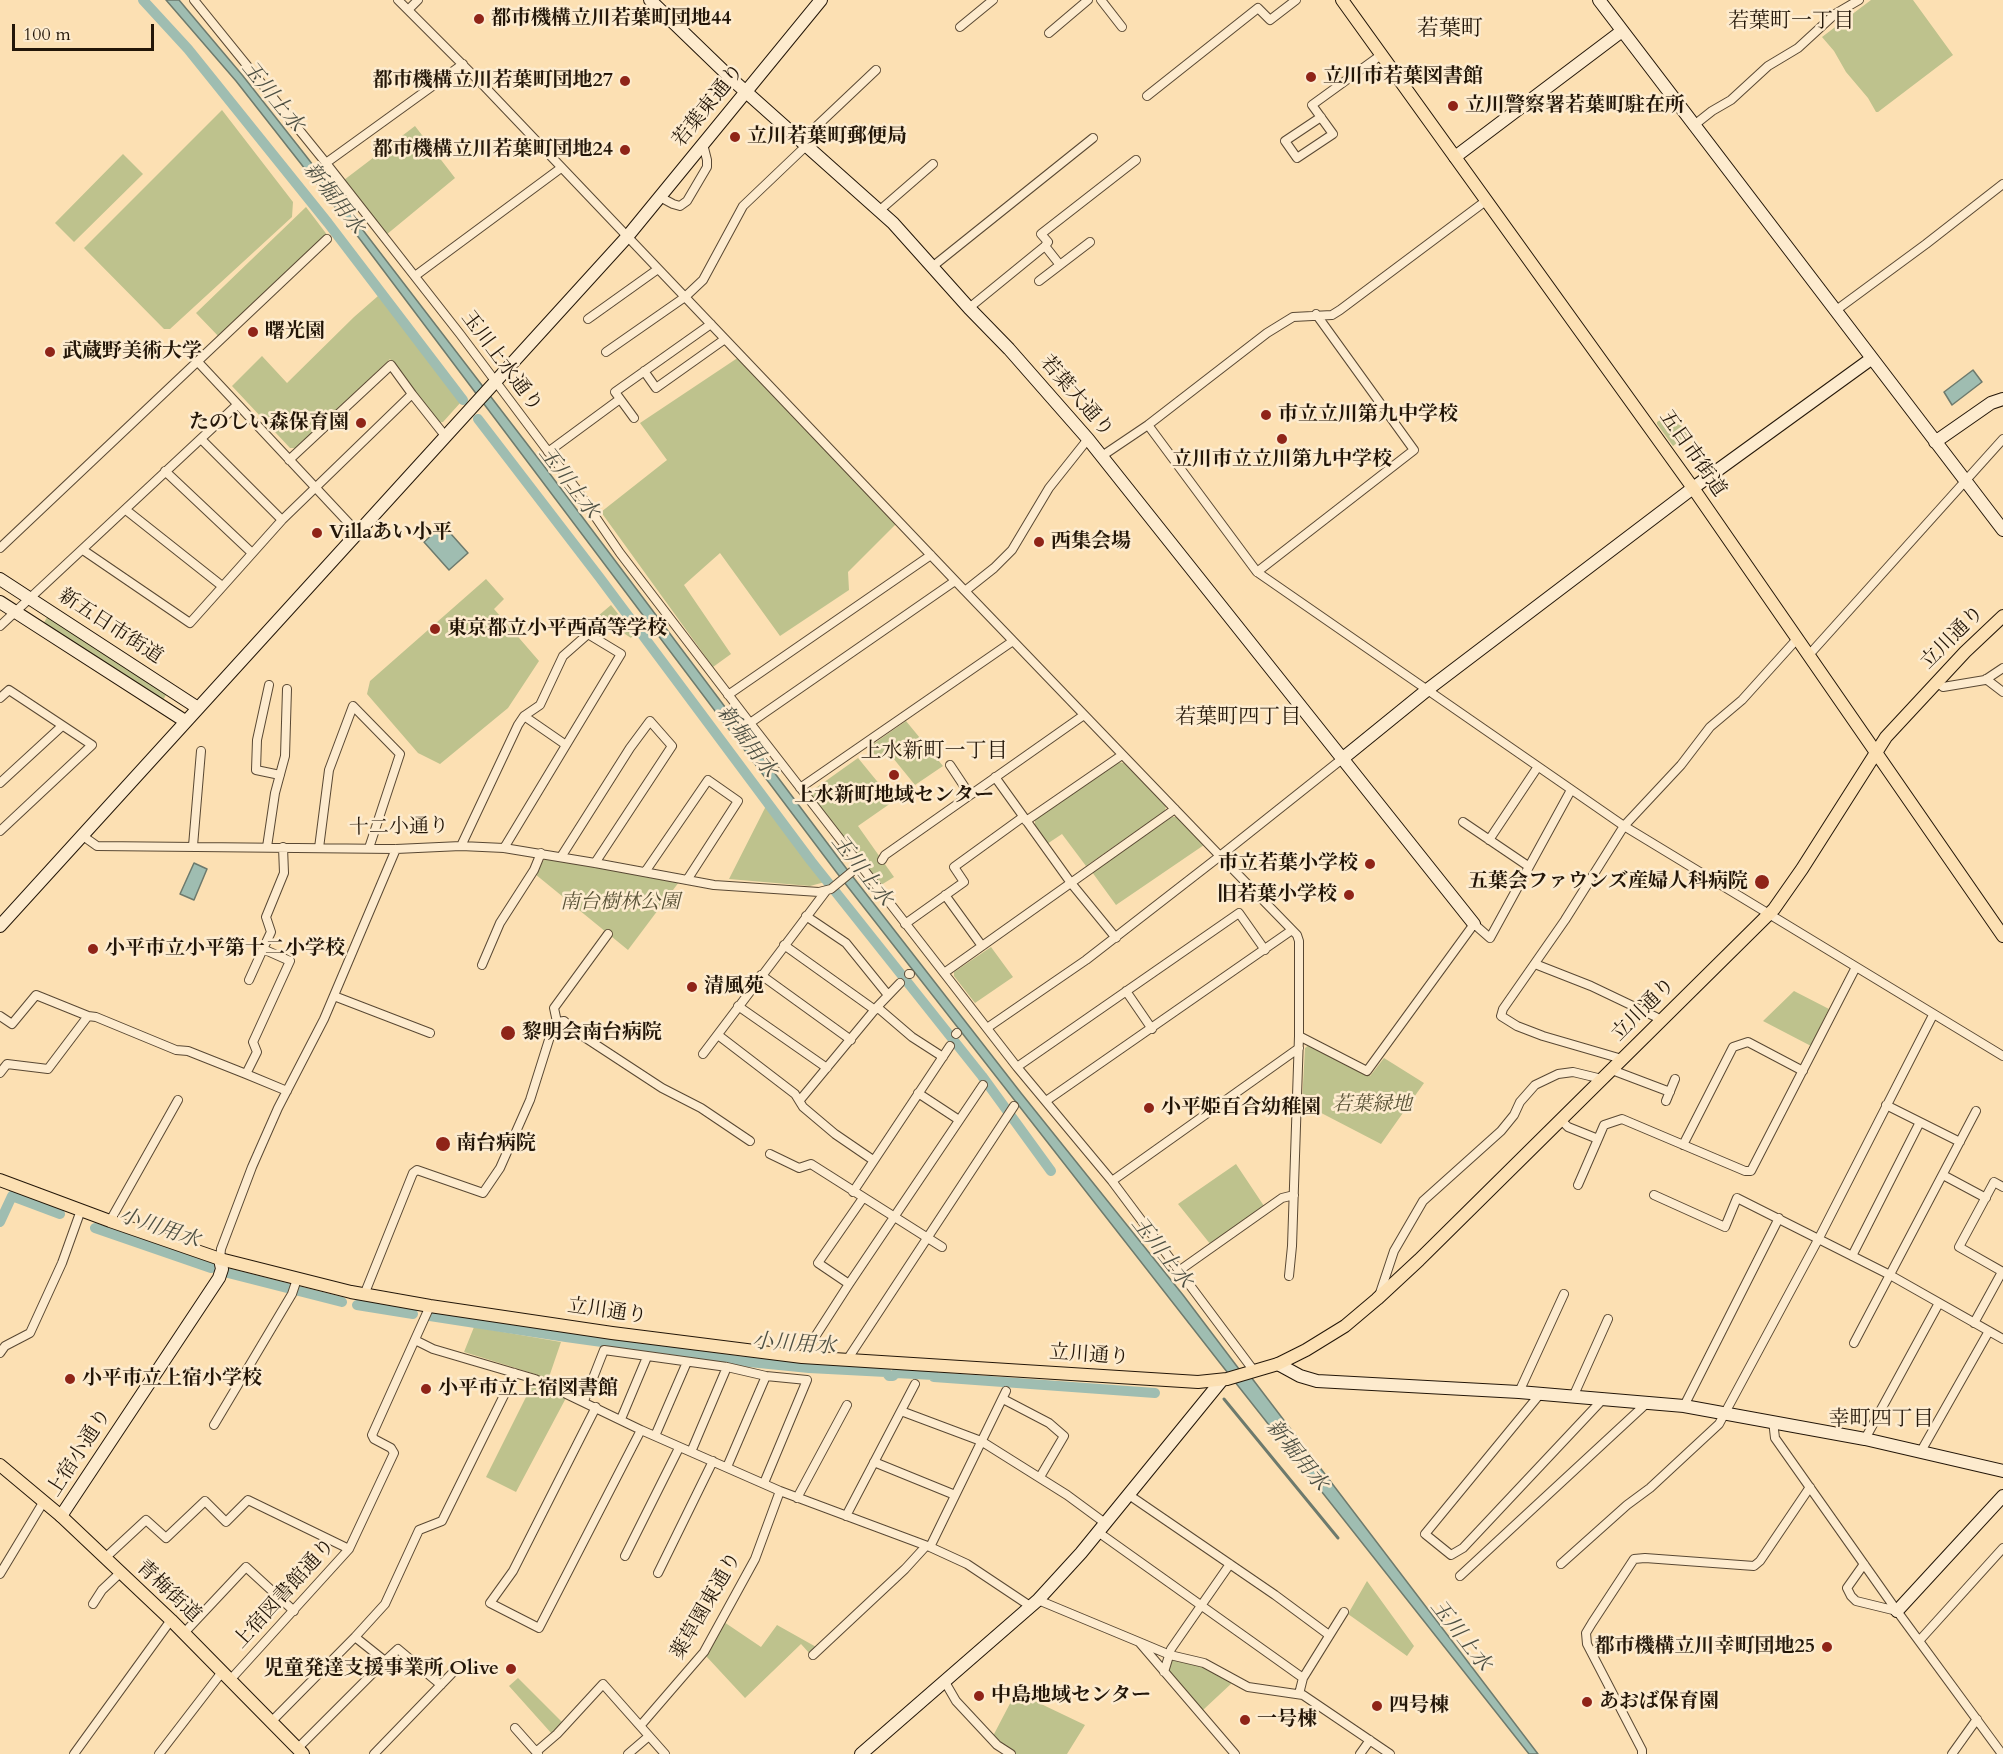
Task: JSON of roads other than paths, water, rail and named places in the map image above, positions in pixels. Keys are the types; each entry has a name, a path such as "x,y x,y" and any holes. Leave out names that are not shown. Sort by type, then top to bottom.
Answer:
{"main road":[{"name":"五日市街道","path":"1342,0 1693,488 2003,936"},
{"name":"立川通り","path":"0,1180 294,1287 802,1358 1195,1382 1225,1379 1278,1364 1345,1326 1377,1299 1561,1120 1769,913 1802,869 1886,737 2003,616"},
{"name":"青梅街道","path":"0,1465 61,1516 171,1620 301,1751"}],"street":[{"name":"玉川上水通り","path":"194,0 415,276 492,386 548,452 620,553 728,695 1017,1067 1112,1181 1180,1270 1252,1371"},
{"path":"398,0 463,64 955,581 1292,930 1299,941 1299,1048 1289,1276"},
{"path":"408,10 418,0"},
{"name":"若葉大通り","path":"650,0 736,83 880,210 1009,350 1102,456 1474,924"},
{"name":"若葉東通り","path":"83,836 185,721 627,237 821,0"},
{"path":"960,27 993,0"},
{"path":"1049,33 1088,0"},
{"path":"1101,0 1122,27"},
{"path":"1147,96 1258,8 1269,20 1296,0"},
{"path":"1599,0 2003,530"},
{"path":"1693,126 1731,100 1768,66 1798,48 1835,14 1859,0"},
{"path":"1455,157 1622,31"},
{"path":"1321,117 1285,141 1297,158 1333,134 1321,117 1312,105 1382,55"},
{"path":"326,163 463,64"},
{"path":"606,352 686,297 703,280 743,206 876,70"},
{"path":"932,267 1093,138"},
{"path":"660,197 680,206 687,201 707,167 703,144"},
{"path":"969,308 1045,246 1047,242 1041,234 1136,159"},
{"path":"880,210 933,164"},
{"path":"415,276 561,168"},
{"path":"1835,311 2003,184"},
{"path":"1102,456 1148,425 1267,333 1293,317 1316,314 1332,315 1487,200"},
{"path":"0,548 327,239"},
{"path":"1039,281 1090,242"},
{"path":"1045,246 1060,265"},
{"path":"588,319 658,269"},
{"path":"1257,572 1414,450 1316,314"},
{"path":"634,418 615,391 711,324"},
{"path":"644,371 656,388 725,339"},
{"path":"987,1028 1116,938 1428,690 1693,488 1871,359"},
{"path":"198,362 358,533"},
{"path":"289,460 391,365 446,437"},
{"path":"83,550 190,623 282,520 412,394"},
{"path":"548,452 620,399"},
{"path":"1935,442 1991,403 2003,399"},
{"path":"0,626 237,405"},
{"path":"1148,425 1257,572 1624,826 2003,1056"},
{"path":"201,439 282,520"},
{"path":"965,591 1012,550 1049,488 1088,439"},
{"path":"1808,656 2003,439"},
{"path":"165,471 252,553"},
{"path":"126,510 222,586"},
{"path":"728,695 931,555"},
{"name":"新五日市街道","path":"0,579 198,708"},
{"path":"750,723 955,581"},
{"name":"新五日市街道","path":"0,602 185,721"},
{"path":"461,846 524,716 540,705 563,656 588,634 621,654 504,848"},
{"path":"1622,1059 1517,1026 1501,1016 1503,1010 1572,910 1624,826 1682,765 1710,727 1742,700 1797,639"},
{"path":"800,788 1013,641"},
{"path":"1937,682 1943,687 1986,680 2003,668"},
{"path":"1986,680 2003,692"},
{"path":"0,684 92,745 0,831"},
{"path":"269,685 257,740 256,770 280,775"},
{"path":"267,847 275,793 285,756 286,689"},
{"path":"0,698 9,690"},
{"path":"319,848 329,770 353,706 400,754 369,848"},
{"path":"882,860 885,855 1084,715"},
{"path":"524,716 566,745"},
{"path":"561,857 630,748 650,721 672,746 595,862"},
{"path":"0,783 62,726"},
{"path":"193,846 201,751"},
{"path":"905,924 964,882 954,867 1122,755"},
{"path":"950,765 970,795"},
{"path":"1489,840 1538,768"},
{"path":"995,777 1071,883 1116,938"},
{"path":"645,872 708,780 738,801 687,880"},
{"path":"1299,1036 1367,1071 1474,924 1490,938 1571,790"},
{"path":"944,973 1175,810"},
{"path":"1463,822 1528,866"},
{"path":"0,926 83,836"},
{"name":"十二小通り","path":"83,836 97,846 504,848 595,862 687,880 747,888 831,888"},
{"path":"249,980 271,932 266,917 284,873 283,847"},
{"path":"220,1259 221,1249 252,1167 334,996 396,849"},
{"path":"482,965 500,923 534,870 541,853"},
{"path":"703,1054 806,916 831,888 860,865"},
{"path":"945,896 982,946"},
{"path":"1017,1067 1239,913 1265,950"},
{"path":"806,916 846,944 888,995"},
{"path":"1046,1101 1292,930"},
{"path":"364,1295 413,1173 417,1170 483,1193 500,1168 530,1100 553,1028 557,1022 554,1008 608,934"},
{"path":"784,945 943,1057"},
{"path":"246,1074 257,1052 253,1042 290,961 263,949"},
{"path":"1536,964 1591,986 1660,1021"},
{"path":"1578,1185 1604,1125 1622,1119 1745,1171 1751,1171 1856,967"},
{"path":"761,975 851,1040"},
{"path":"800,1100 876,1008 900,983"},
{"path":"1126,991 1152,1029"},
{"path":"0,1016 12,1024 36,995 176,1050 188,1051 287,1091"},
{"path":"334,996 430,1034"},
{"path":"738,1006 827,1068"},
{"path":"1561,1564 1627,1505 1650,1488 1719,1424 1819,1238 1934,1015"},
{"path":"0,1073 7,1064 48,1069 88,1016"},
{"path":"557,1022 564,1021 575,1031 635,1070 701,1108 750,1141"},
{"path":"718,1035 800,1100 803,1107 835,1134 873,1161"},
{"path":"1683,1145 1733,1047 1748,1042 1803,1071"},
{"path":"852,1192 950,1046"},
{"path":"1112,1181 1299,1048"},
{"path":"1377,1299 1394,1251 1423,1201 1501,1131 1514,1115 1520,1101 1535,1085 1558,1074 1573,1072 1607,1074 1670,1092"},
{"path":"1666,1101 1675,1079"},
{"path":"802,1358 982,1085"},
{"path":"918,1093 959,1120"},
{"path":"110,1221 178,1100"},
{"path":"1886,1105 1960,1142"},
{"path":"847,1360 1010,1112"},
{"path":"1854,1343 1976,1112"},
{"path":"1561,1120 1568,1126 1598,1139"},
{"path":"1852,1256 1920,1122"},
{"path":"770,1154 799,1168 812,1164 852,1192 942,1248"},
{"path":"1942,1175 1986,1198"},
{"path":"1974,1323 2002,1272 1959,1247 1994,1182 2003,1187"},
{"path":"1180,1270 1282,1198 1294,1195"},
{"path":"1654,1195 1725,1227 1737,1198 1890,1275 2003,1339"},
{"path":"849,1284 818,1263 863,1198"},
{"path":"0,1353 5,1346 30,1333 62,1263 81,1210"},
{"path":"1684,1406 1779,1218"},
{"name":"上宿小通り","path":"61,1516 219,1278 222,1269 220,1259"},
{"path":"214,1425 294,1287"},
{"path":"1519,1392 1564,1294"},
{"path":"1865,1439 1939,1303"},
{"name":"上宿図書館通り","path":"159,1754 226,1676 294,1611 349,1549 394,1453 391,1448 374,1439 372,1435 430,1306"},
{"path":"1573,1397 1608,1319"},
{"path":"1920,1453 1989,1331"},
{"path":"415,1340 433,1349 535,1379 680,1448 780,1491 967,1564 1034,1603 1170,1655 1204,1663 1248,1687 1303,1695 1390,1754"},
{"path":"584,1401 604,1350 727,1367 766,1376 807,1380 764,1483"},
{"path":"621,1419 647,1357"},
{"path":"655,1436 687,1362"},
{"path":"1278,1364 1300,1376 1317,1381 1519,1392 1684,1406 1865,1439 2003,1471"},
{"path":"691,1452 727,1367"},
{"path":"272,1722 356,1637 385,1604 419,1530 442,1521 515,1373"},
{"path":"727,1467 766,1376"},
{"path":"861,1754 1034,1603 1102,1528 1225,1379"},
{"path":"846,1516 915,1384"},
{"path":"1540,1394 1425,1534 1450,1555 1463,1548 1604,1398"},
{"path":"813,1655 928,1547 1005,1395 1049,1423 1064,1436 1040,1477"},
{"path":"1460,1576 1648,1402"},
{"path":"797,1498 847,1406"},
{"path":"596,1407 513,1571 490,1603 539,1628 641,1430"},
{"path":"901,1411 981,1441 1040,1477 1200,1605 1303,1678"},
{"path":"1773,1421 1775,1438 2002,1754"},
{"path":"625,1556 680,1448"},
{"path":"658,1573 713,1461"},
{"path":"874,1462 955,1495"},
{"path":"1642,1754 1587,1644 1586,1633 1592,1623 1634,1559 1754,1566 1760,1561 1810,1487"},
{"name":"薬草園東通り","path":"641,1725 704,1652 755,1559 780,1491"},
{"path":"1129,1495 1329,1635"},
{"path":"1898,1611 2003,1496"},
{"path":"105,1558 146,1520 166,1538 205,1501 226,1522 248,1500 349,1549"},
{"path":"0,1574 44,1501"},
{"path":"1919,1641 2003,1548"},
{"path":"1164,1672 1171,1649 1230,1564"},
{"path":"1864,1564 1847,1588 1851,1596 1856,1601 1898,1611"},
{"path":"184,1633 246,1568 294,1611"},
{"path":"93,1604 102,1590 120,1573"},
{"path":"1299,1694 1303,1678 1344,1612"},
{"path":"74,1754 171,1620"},
{"path":"356,1637 385,1662"},
{"path":"1139,1642 1235,1754"},
{"path":"301,1751 398,1649 441,1684"},
{"path":"375,1754 461,1664"},
{"path":"945,1683 956,1701 997,1745 1011,1754"},
{"path":"515,1728 537,1753 603,1684 665,1754"},
{"path":"1952,1754 1977,1719"},
{"path":"628,1754 649,1736"},
{"path":"1360,1754 1370,1740"}],"water":[{"path":"166,0 179,0 306,156 544,466 846,868 1245,1377 1251,1377 1538,1754 1529,1754 1220,1363 837,873 356,234 236,81"},
{"path":"1973,370 1982,382 1952,405 1944,392"},
{"path":"443,525 468,553 449,570 424,542"},
{"path":"194,863 207,869 194,900 180,894"}],"waterway":[{"name":"新堀用水","path":"143,0 188,49 328,223 463,400"},
{"name":"新堀用水","path":"478,419 811,861 982,1076 1051,1171"},
{"name":"小川用水","path":"0,1222 12,1196 60,1214"},
{"name":"小川用水","path":"95,1228 211,1268"},
{"name":"小川用水","path":"228,1273 342,1302"},
{"name":"小川用水","path":"357,1305 413,1314"},
{"name":"小川用水","path":"430,1316 739,1361 886,1372 889,1376 896,1373 934,1375 934,1377 1155,1393"},
{"name":"新堀用水","path":"1224,1399 1338,1538"}],"place":[{"name":"都市機構立川若葉町団地44","path":"479,19"},
{"name":"立川市若葉図書館","path":"1311,77"},
{"name":"都市機構立川若葉町団地27","path":"625,81"},
{"name":"立川警察署若葉町駐在所","path":"1453,106"},
{"name":"立川若葉町郵便局","path":"735,137"},
{"name":"都市機構立川若葉町団地24","path":"625,150"},
{"name":"曙光園","path":"253,332"},
{"name":"武蔵野美術大学","path":"50,352"},
{"name":"市立立川第九中学校","path":"1266,415"},
{"name":"たのしい森保育園","path":"361,423"},
{"name":"立川市立立川第九中学校","path":"1282,439"},
{"name":"Villaあい小平","path":"317,533"},
{"name":"西集会場","path":"1039,542"},
{"name":"東京都立小平西高等学校","path":"435,629"},
{"name":"上水新町地域センター","path":"894,775"},
{"name":"市立若葉小学校","path":"1370,864"},
{"name":"五葉会ファウンズ産婦人科病院","path":"1762,882"},
{"name":"旧若葉小学校","path":"1349,895"},
{"name":"小平市立小平第十二小学校","path":"93,949"},
{"name":"清風苑","path":"692,987"},
{"name":"黎明会南台病院","path":"508,1033"},
{"name":"小平姫百合幼稚園","path":"1149,1108"},
{"name":"南台病院","path":"443,1144"},
{"name":"小平市立上宿小学校","path":"70,1379"},
{"name":"小平市立上宿図書館","path":"426,1389"},
{"name":"都市機構立川幸町団地25","path":"1827,1647"},
{"name":"児童発達支援事業所 Olive","path":"511,1669"},
{"name":"中島地域センター","path":"979,1696"},
{"name":"あおば保育園","path":"1587,1702"},
{"name":"四号棟","path":"1377,1706"},
{"name":"一号棟","path":"1245,1720"}],"district":[{"name":"若葉町一丁目","path":"1791,22"},
{"name":"若葉町","path":"1450,30"},
{"name":"若葉町四丁目","path":"1238,718"},
{"name":"上水新町一丁目","path":"934,752"},
{"name":"幸町四丁目","path":"1881,1420"}],"water label":[{"name":"玉川上水","path":"272,97"},
{"name":"玉川上水","path":"568,483"},
{"name":"玉川上水","path":"861,871"},
{"name":"玉川上水","path":"1161,1253"},
{"name":"玉川上水","path":"1460,1636"}],"park label":[{"name":"南台樹林公園","path":"620,903"},
{"name":"若葉緑地","path":"1372,1105"}]}
